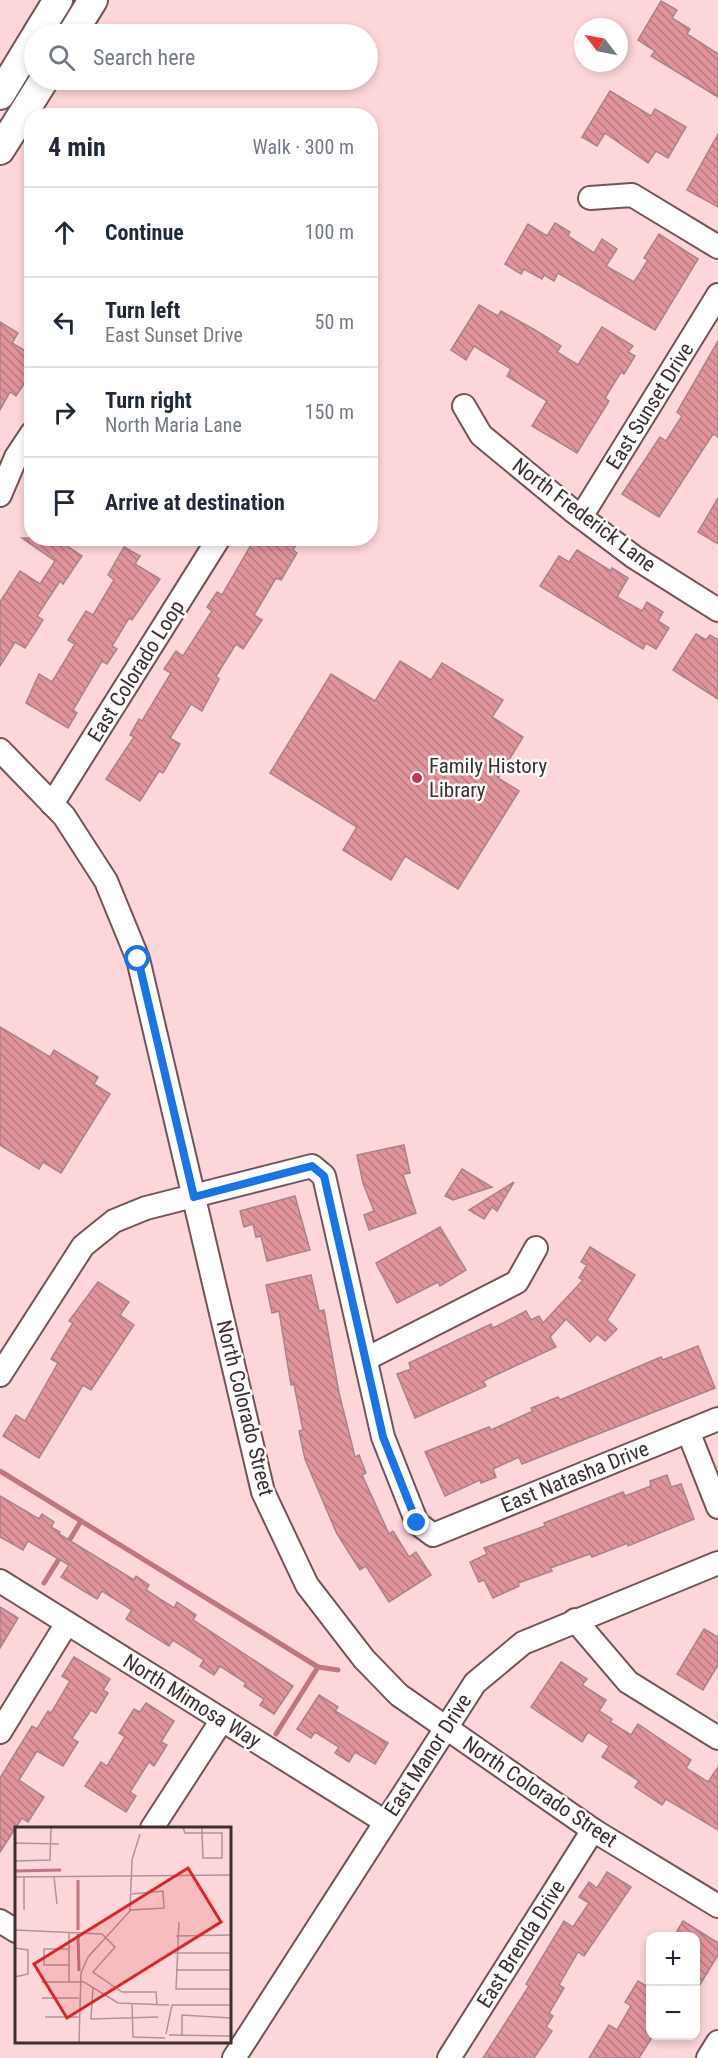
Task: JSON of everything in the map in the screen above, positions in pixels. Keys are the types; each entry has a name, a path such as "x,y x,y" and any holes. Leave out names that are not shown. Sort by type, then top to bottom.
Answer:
{"main road":[{"path":"43,24 58,0"},
{"path":"78,24 93,0"},
{"path":"0,95 24,55"},
{"path":"26,108 38,90"},
{"path":"0,150 24,112"}],"street":[{"path":"590,198 632,195 718,247"},
{"name":"East Sunset Drive","path":"581,517 718,295"},
{"name":"North Frederick Lane","path":"464,406 481,435 581,517 634,557 718,610"},
{"path":"0,495 16,457 24,445"},
{"name":"East Colorado Loop","path":"52,804 214,546"},
{"name":"North Colorado Street","path":"0,750 64,816 106,881 138,959 263,1492 307,1585 371,1666 399,1695 592,1830 718,1906"},
{"path":"0,1375 73,1260 97,1232 114,1221 146,1208 312,1166 324,1176 366,1359 517,1282 536,1248"},
{"name":"East Natasha Drive","path":"366,1359 383,1437 417,1523 433,1535 718,1419"},
{"path":"688,1431 718,1507"},
{"name":"East Manor Drive","path":"234,2058 384,1821 475,1683 523,1643 718,1563"},
{"name":"North Mimosa Way","path":"0,1581 384,1821"},
{"path":"575,1620 628,1682 718,1738"},
{"path":"0,1732 68,1623"},
{"path":"153,1827 222,1720"},
{"name":"East Brenda Drive","path":"449,2058 592,1830"},
{"path":"0,1921 15,1930"},
{"path":"708,2058 718,2042"}],"building":[{"path":"661,1 677,10 672,18 690,29 687,34 718,54 718,97 651,56 655,51 638,40"},
{"path":"610,91 651,116 655,109 686,127 668,158 656,151 648,163 605,133 597,146 582,137"},
{"path":"718,134 718,207 687,190"},
{"path":"555,223 570,232 568,236 594,253 602,239 617,249 606,266 634,282 648,260 644,258 659,234 698,259 655,330 558,273 554,281 544,275 542,279 524,269 521,274 505,264 528,224 547,236"},
{"path":"479,305 498,316 501,311 535,330 561,346 557,352 578,365 602,327 633,346 628,352 635,356 624,374 621,372 605,398 609,401 577,453 532,426 547,401 507,376 511,369 474,346 466,360 451,350"},
{"path":"0,322 18,333 12,343 24,350 24,384 16,396 10,392 0,410"},
{"path":"718,341 718,437 713,434 659,517 622,494 660,437 666,441 682,416 677,412"},
{"path":"718,498 718,544 698,532"},
{"path":"33,546 67,546 82,556 63,584 60,581 37,616 43,620 25,648 15,642 0,666 0,602 20,571 40,584 55,561"},
{"path":"250,546 295,546 293,550 297,553 281,580 276,578 254,615 262,620 243,649 236,644 216,676 219,679 202,711 191,704 170,738 180,744 163,773 159,771 140,801 106,779 134,737 130,735 139,719 142,721 171,673 164,669 176,651 183,656 212,611 207,607 217,592 222,595"},
{"path":"124,547 140,556 135,564 160,579 132,620 129,618 112,646 117,649 107,664 102,661 73,710 77,713 68,728 26,703 39,674 52,682 75,644 68,640 86,611 93,615 114,580 108,575"},
{"path":"577,550 611,571 612,568 628,578 617,597 642,611 647,602 663,612 658,621 669,628 656,649 646,643 643,649 540,586 559,556 569,562"},
{"path":"696,634 706,640 710,635 718,640 718,699 673,670"},
{"path":"400,661 431,680 442,663 503,700 492,717 523,737 498,778 519,791 458,889 405,856 391,880 343,850 357,827 270,773 331,674 375,701"},
{"path":"0,1027 50,1057 54,1050 98,1077 94,1084 110,1094 61,1173 43,1162 39,1169 0,1145"},
{"path":"404,1145 410,1173 403,1174 416,1213 369,1230 364,1215 374,1211 363,1183 357,1155"},
{"path":"462,1169 492,1187 453,1200 445,1196"},
{"path":"514,1182 497,1211 492,1207 484,1219 469,1210"},
{"path":"295,1196 310,1250 267,1261 261,1236 256,1237 253,1224 244,1227 240,1211"},
{"path":"440,1227 466,1270 440,1286 438,1282 397,1303 376,1263"},
{"path":"590,1247 635,1275 607,1320 617,1329 605,1341 597,1334 590,1342 566,1319 550,1337 556,1347 483,1381 486,1386 415,1418 397,1374 411,1369 409,1363 491,1324 493,1328 526,1311 531,1320 539,1316 543,1323 583,1280 579,1278 587,1265 581,1262"},
{"path":"311,1275 319,1311 324,1310 339,1393 355,1457 359,1455 366,1473 362,1475 389,1534 393,1531 409,1557 416,1552 431,1575 389,1602 366,1566 360,1570 337,1534 305,1459 299,1431 303,1430 294,1384 291,1385 279,1311 272,1313 266,1285"},
{"path":"98,1282 129,1302 120,1315 134,1325 91,1390 83,1385 39,1458 3,1436 16,1415 25,1421 58,1363 51,1359 73,1323 69,1321"},
{"path":"698,1346 715,1388 522,1464 519,1457 493,1469 496,1477 481,1483 480,1480 445,1496 425,1452 489,1427 491,1430 533,1411 531,1408 558,1397 560,1400 661,1357 663,1360"},
{"path":"667,1475 671,1487 681,1484 694,1519 628,1546 628,1543 592,1557 590,1554 550,1568 552,1571 518,1583 519,1586 493,1598 484,1580 479,1582 470,1562 487,1554 484,1548 545,1526 544,1523 623,1492 625,1496 651,1486 650,1481"},
{"path":"0,1496 39,1519 42,1514 54,1522 51,1527 60,1532 59,1534 134,1580 136,1576 149,1585 146,1590 174,1608 177,1602 196,1615 193,1620 293,1686 274,1714 260,1705 264,1699 244,1686 246,1683 220,1666 214,1675 200,1666 204,1660 173,1640 169,1646 126,1619 132,1610 102,1591 97,1599 61,1577 69,1565 28,1541 23,1550 0,1537"},
{"path":"0,1607 18,1618 0,1648"},
{"path":"704,1629 718,1637 718,1665 703,1690 677,1674"},
{"path":"74,1657 110,1679 103,1690 108,1693 96,1713 91,1710 72,1738 78,1742 63,1766 37,1751 19,1780 44,1797 28,1822 22,1818 0,1852 0,1778 32,1726 37,1729 48,1711 51,1713 70,1681 62,1676"},
{"path":"561,1662 587,1679 582,1685 606,1700 599,1711 612,1719 610,1722 631,1735 638,1724 691,1760 686,1768 708,1782 718,1767 718,1830 666,1799 662,1805 635,1787 639,1781 602,1757 609,1746 588,1732 582,1742 531,1707"},
{"path":"319,1695 338,1707 335,1711 388,1743 375,1764 355,1752 349,1762 335,1753 339,1747 315,1732 311,1738 297,1729"},
{"path":"146,1703 174,1721 161,1742 167,1745 154,1766 149,1762 130,1792 136,1796 126,1812 85,1786 101,1762 107,1766 125,1737 119,1733 134,1709 140,1712"},
{"path":"607,1872 631,1887 584,1956 578,1952 559,1985 564,1988 549,2013 553,2016 546,2027 552,2031 534,2058 483,2058 529,1986 526,1984 564,1921 573,1927 589,1903 579,1897 589,1882 597,1888"},
{"path":"683,1921 718,1943 718,1955 700,1984 700,1932 676,1932"},
{"path":"638,1981 646,1986 646,2040 650,2040 639,2058 589,2058 609,2025 617,2030 631,2006 625,2002"}],"waterway":[{"path":"0,1471 318,1667 338,1670"},
{"path":"66,1546 81,1521"},
{"path":"44,1583 62,1554"},
{"path":"276,1734 318,1667"}],"place":[{"name":"Family History Library","path":"417,778"}],"route":[{"path":"138,959 194,1197 312,1166 324,1176 383,1437 417,1523"}]}
